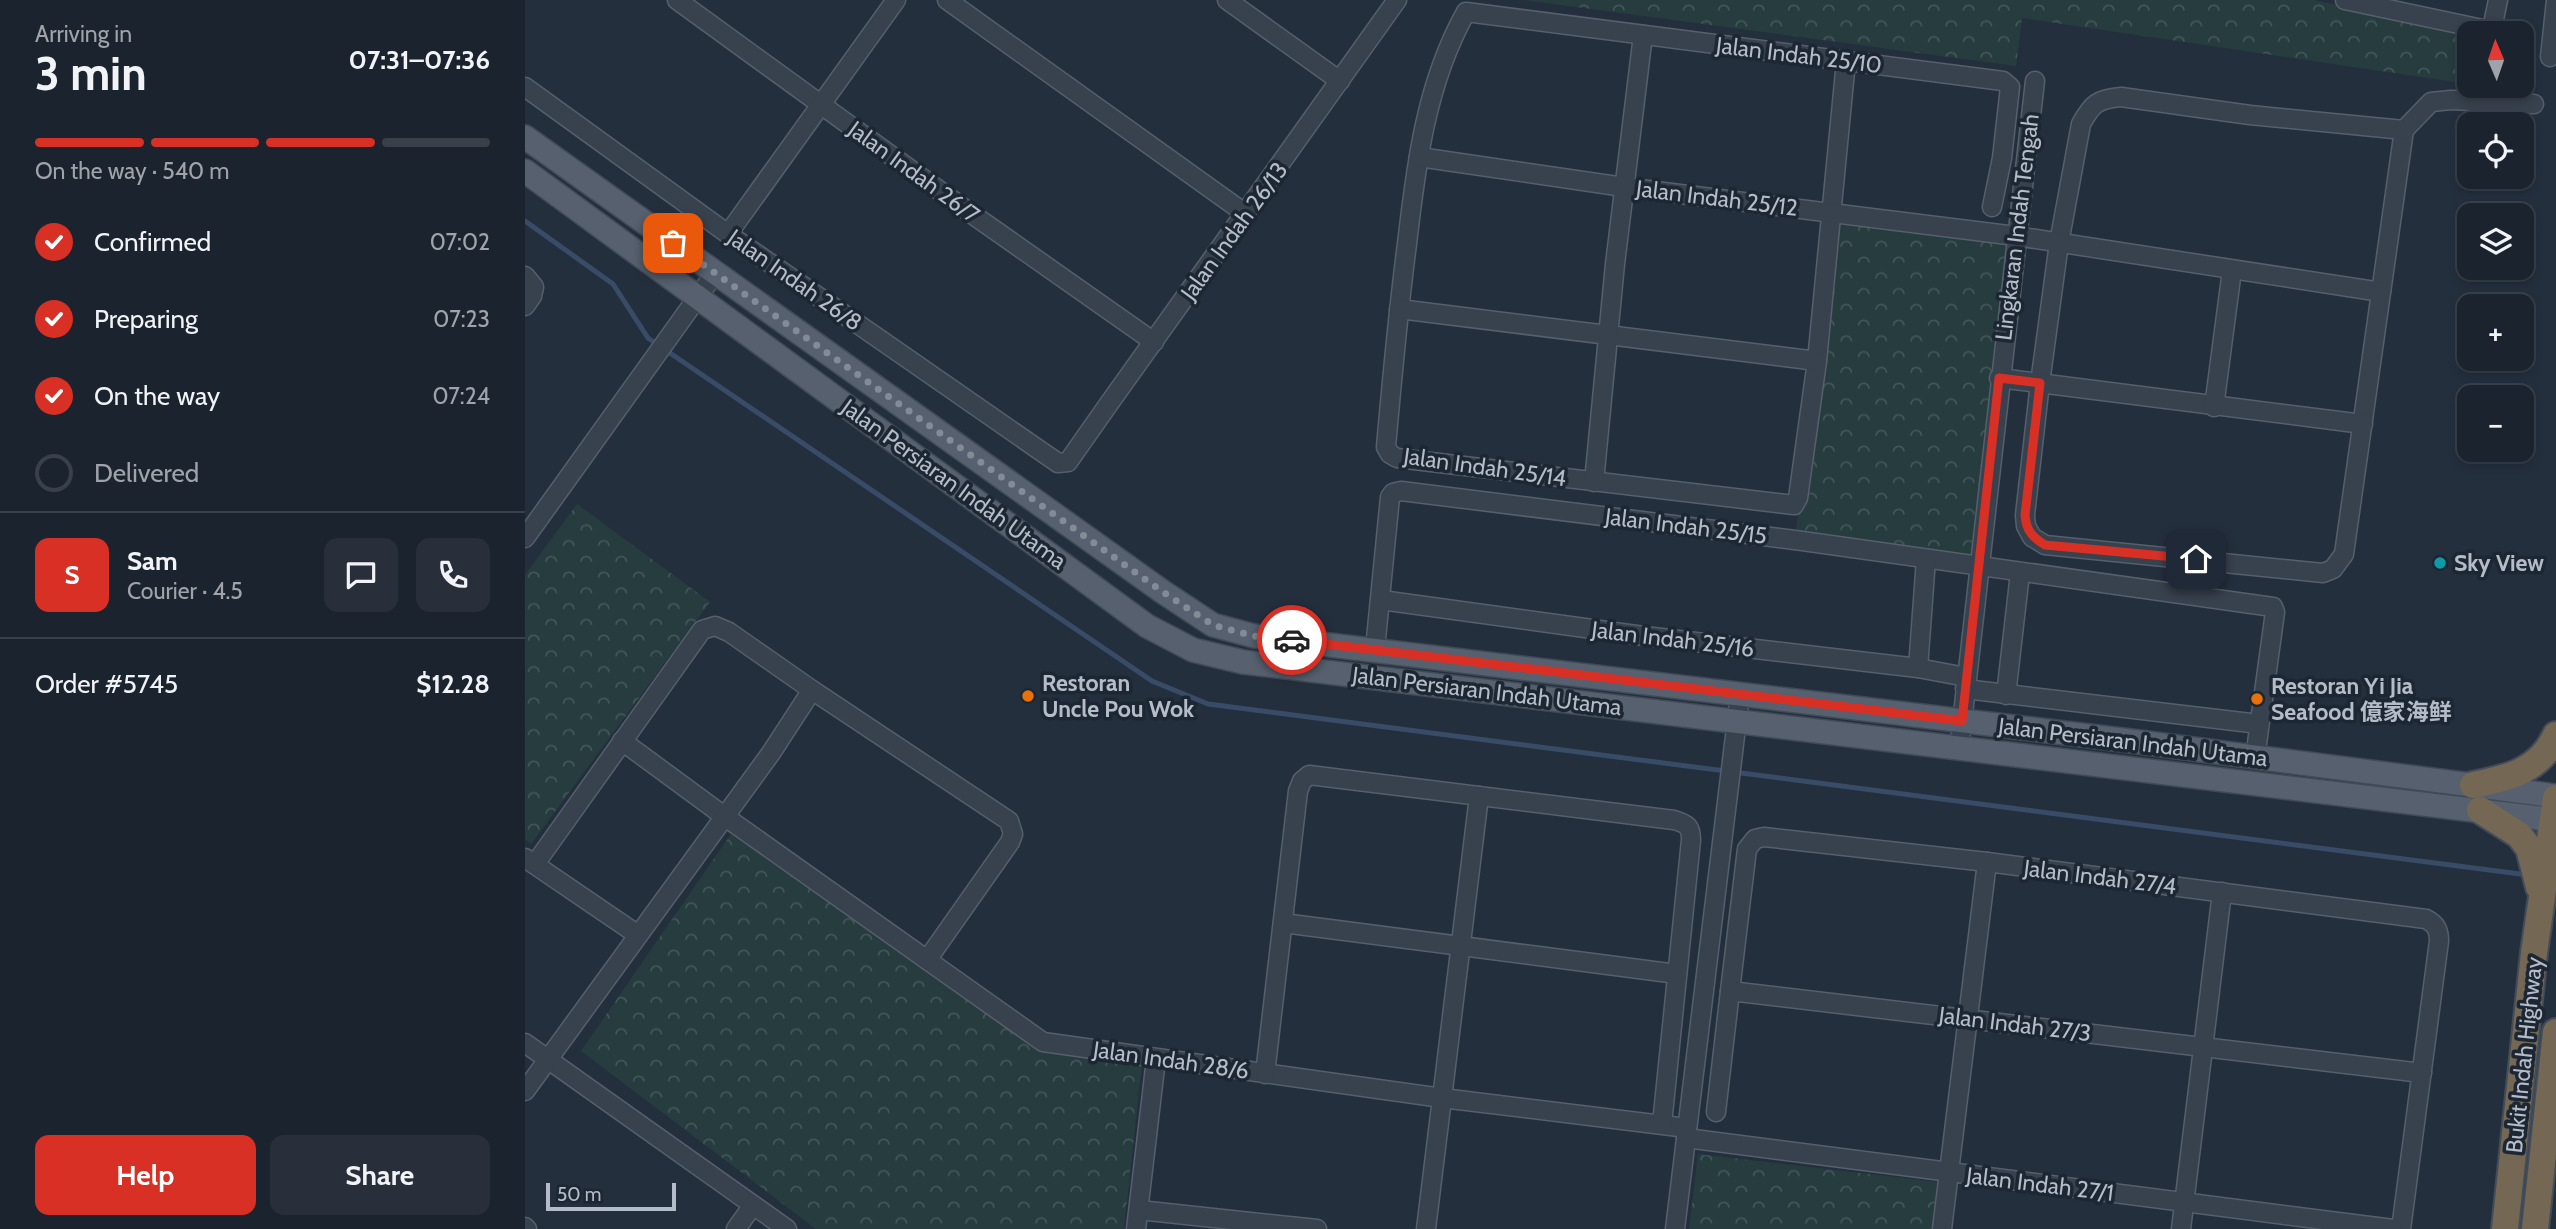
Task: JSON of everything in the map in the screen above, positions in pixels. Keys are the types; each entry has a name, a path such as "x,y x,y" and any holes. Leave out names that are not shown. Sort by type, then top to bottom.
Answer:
{"highway":[{"path":"2555,808 2539,850 2476,797 2537,762 2556,735"},
{"name":"Bukit Indah Highway","path":"2505,1229 2534,953 2543,899 2539,850"},
{"name":"Bukit Indah Highway","path":"2535,1229 2556,1032"}],"main road":[{"name":"Jalan Persiaran Indah Utama","path":"525,138 1213,625 1254,636 2255,758 2476,797 2555,808"},
{"name":"Jalan Persiaran Indah Utama","path":"525,171 1147,626 1192,650 1243,662 1959,749 2476,797"}],"street":[{"name":"Jalan Indah 26/7","path":"677,0 969,212 1154,342"},
{"path":"728,234 897,0"},
{"path":"947,0 1246,214"},
{"path":"1227,0 1340,81"},
{"name":"Jalan Indah 26/13","path":"1069,462 1398,0"},
{"path":"2345,0 2487,30 2493,24 2498,0"},
{"path":"2550,57 2556,0"},
{"name":"Jalan Indah 25/10","path":"1466,12 2003,81 2010,87 2002,159 1992,207"},
{"name":"Jalan Indah 25/14","path":"1466,12 1452,38 1434,87 1416,166 1399,309 1387,447 1390,454 1398,458 1794,505 1798,498 1817,361"},
{"path":"1594,482 1607,335 1643,35"},
{"path":"1399,309 1817,361 1846,61"},
{"name":"Lingkaran Indah Tengah","path":"1959,749 1999,378 2035,81"},
{"name":"Jalan Indah 26/8","path":"525,87 728,234 1049,459 1058,463 1069,462"},
{"path":"2403,130 2250,115 2121,97 2097,102 2090,108 2081,124 2059,243 2040,383 2029,473 2026,526 2032,537 2045,545 2323,573 2333,569 2344,554 2403,130 2431,102 2451,100 2534,104"},
{"name":"Jalan Indah 25/12","path":"1419,157 1624,187 2016,236 2381,292"},
{"path":"2214,407 2232,270"},
{"path":"525,538 715,273"},
{"path":"525,276 532,282 534,292 525,306"},
{"path":"1999,378 2363,424"},
{"name":"Jalan Indah 25/15","path":"1381,600 1390,497 1401,491 2273,607 2275,612 2259,724"},
{"path":"1918,668 1926,559"},
{"path":"2006,695 2020,573"},
{"path":"1375,649 1381,600"},
{"name":"Jalan Indah 25/16","path":"1381,600 1636,635 1918,668 2006,695 2259,724"},
{"path":"638,935 530,860 622,741 702,630 715,626 729,632 1002,816 1012,828 1010,842 927,960"},
{"path":"525,1091 771,753 812,690"},
{"path":"1675,1229 1740,695"},
{"path":"2255,758 2259,724"},
{"name":"Jalan Indah 28/6","path":"622,741 1043,1042 1442,1098 1662,1124 1687,1133"},
{"path":"1265,1074 1298,791 1302,781 1309,775 1674,820 1687,824 1692,840 1662,1124"},
{"path":"1426,1229 1479,796"},
{"name":"Jalan Indah 27/4","path":"1730,991 1747,849 1755,839 1764,837 1987,862 2426,919 2439,931 2422,1073"},
{"path":"1942,1229 1987,862"},
{"path":"2181,1229 2222,892"},
{"path":"1283,923 1678,974"},
{"path":"1716,1112 1730,991"},
{"name":"Jalan Indah 27/3","path":"1730,991 2422,1073"},
{"path":"525,1043 787,1229"},
{"path":"1136,1229 1156,1059"},
{"path":"2401,1229 2422,1073"},
{"name":"Jalan Indah 27/1","path":"1687,1133 1949,1172 2393,1229"},
{"path":"736,1229 753,1205"},
{"path":"1139,1210 1317,1229"}],"green space":[{"path":"1524,0 2314,0 2457,31 2457,82 2022,18 2016,66"},
{"path":"1832,213 2016,236 1979,566 1795,540"},
{"path":"577,504 710,602 531,844 525,839 525,575"},
{"path":"731,834 1041,1051 1142,1064 1124,1229 816,1229 581,1051"},
{"path":"1698,1154 1937,1182 1932,1229 1689,1229"}],"waterway":[{"path":"525,221 613,284 648,338 1152,681 1208,704 2528,875"}],"way so far":[{"path":"673,243 1213,625 1254,636 1292,640"}],"place":[{"name":"Sky View","path":"2440,563"},
{"name":"Restoran Uncle Pou Wok","path":"1028,696"},
{"name":"Restoran Yi Jia Seafood 億家海鲜","path":"2257,699"}],"route":[{"path":"1292,640 1962,721 1999,378 2040,383 2025,515 2026,526 2032,537 2045,545 2196,559"}]}
